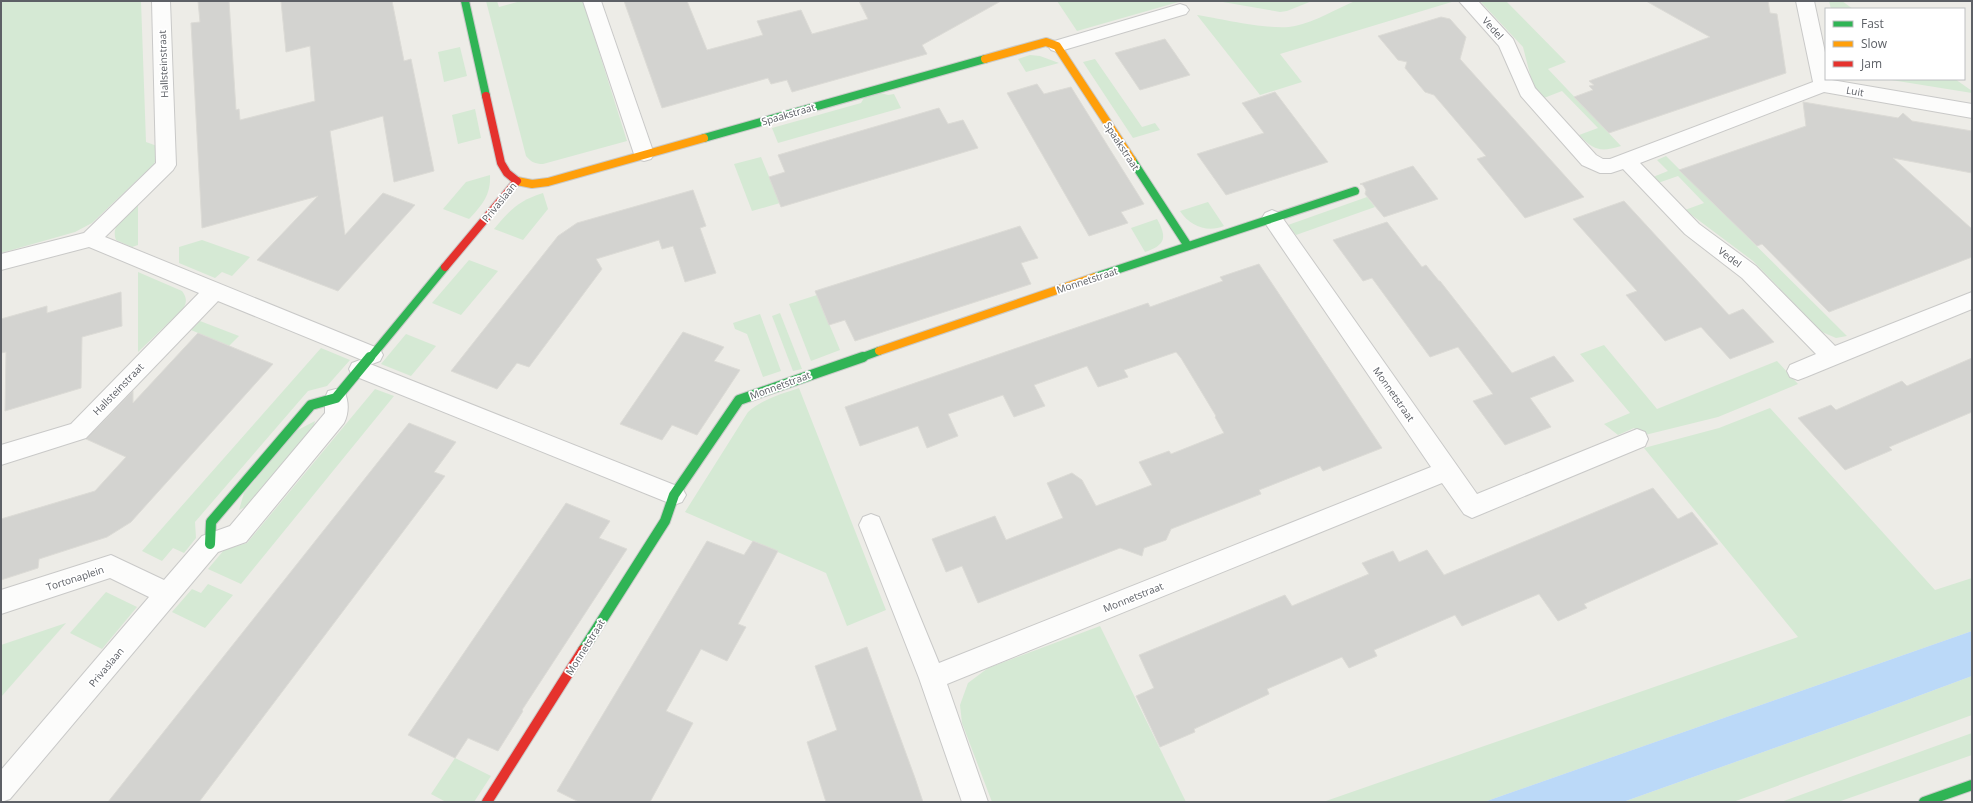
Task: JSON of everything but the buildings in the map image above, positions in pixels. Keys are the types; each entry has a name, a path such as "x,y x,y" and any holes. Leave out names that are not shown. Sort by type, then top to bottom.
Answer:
{"street":[{"name":"Hallsteinstraat","path":"1,262 90,239 166,165 161,1"},
{"name":"Privaslaan","path":"1,790 210,544 238,534 336,416 336,398 517,181 507,173 501,163 465,1"},
{"path":"592,1 644,154"},
{"name":"Vedel","path":"1468,1 1506,43 1527,91 1589,160 1600,166 1611,166 1824,85"},
{"path":"1805,1 1824,85"},
{"name":"Spaakstraat","path":"517,181 532,184 548,182 1046,42 1057,46 1180,10"},
{"name":"Spaakstraat","path":"1057,46 1188,246"},
{"name":"Luit","path":"1824,85 1972,111"},
{"name":"Vedel","path":"1626,160 1692,228 1749,272 1832,357"},
{"name":"Monnetstraat","path":"487,802 665,521 674,495 739,400 1188,246 1355,191"},
{"name":"Monnetstraat","path":"1272,218 1472,507 1637,439"},
{"path":"90,239 215,290 366,362 674,495"},
{"name":"Hallsteinstraat","path":"1,455 78,431 215,290"},
{"path":"1798,371 1972,300"},
{"name":"Monnetstraat","path":"932,678 1446,471"},
{"path":"871,526 932,678 975,802"},
{"name":"Tortonaplein","path":"1,602 111,566 168,594"},
{"path":"1924,802 1972,785"}],"green space":[{"path":"1,1 141,1 146,142 157,146 157,157 154,164 92,223 75,232 1,253"},
{"path":"486,1 497,1 499,7 521,1 583,1 627,141 543,164 533,162 528,158 526,156"},
{"path":"1057,1 1182,1 1077,31"},
{"path":"1217,1 1312,1 1287,11 1280,12"},
{"path":"1355,1 1455,1 1280,54 1302,82 1260,95 1197,15 1260,26 1285,27 1310,22"},
{"path":"1480,1 1506,1 1566,62 1548,69 1621,146 1608,149 1598,149 1589,144 1579,135 1598,128 1562,91 1544,98 1533,86 1523,47"},
{"path":"1829,1 1842,1 1852,8 1831,8"},
{"path":"460,47 467,76 444,82 438,52"},
{"path":"1030,55 1040,56 1059,63 1026,72 1018,59"},
{"path":"1095,59 1142,127 1155,123 1160,130 1133,138 1083,62"},
{"path":"1891,80 1956,80 1972,91 1972,93"},
{"path":"874,91 888,95 894,94 901,108 778,143 772,128 861,103 867,93"},
{"path":"475,109 481,138 458,144 452,115"},
{"path":"1666,156 1847,336 1836,338 1822,332 1753,261 1685,210 1704,203 1678,176 1658,183 1653,177 1668,171 1657,160"},
{"path":"761,157 780,203 752,211 734,164"},
{"path":"490,175 489,188 485,199 469,219 443,209 466,182"},
{"path":"543,193 548,209 523,240 494,229 516,206 527,199"},
{"path":"1367,197 1375,207 1296,235 1288,225"},
{"path":"1208,202 1224,226 1211,229 1199,227 1189,221 1180,211"},
{"path":"138,204 138,245 132,247 116,240 115,229 117,224"},
{"path":"1157,219 1162,231 1163,240 1157,246 1145,252 1131,228"},
{"path":"202,240 250,257 232,276 222,272 215,278 179,263 179,247"},
{"path":"469,260 498,271 461,315 432,303"},
{"path":"138,272 182,291 186,300 183,309 138,352"},
{"path":"817,295 840,350 811,361 789,304"},
{"path":"780,313 802,369 793,371 772,316"},
{"path":"760,314 781,371 763,377 747,334 735,329 733,323"},
{"path":"200,321 239,336 229,346 191,330"},
{"path":"406,334 436,346 411,376 381,364"},
{"path":"1604,345 1657,409 1777,361 1798,384 1718,417 1641,436 1634,428 1618,435 1604,424 1630,413 1580,354"},
{"path":"321,348 350,360 327,386 308,391 195,522 196,538 184,553 173,548 162,561 142,551"},
{"path":"799,388 886,610 847,626 826,573 685,512 748,412 766,400"},
{"path":"375,389 394,396 241,584 208,569 224,550 247,543"},
{"path":"1770,408 1935,590 1972,578 1972,631 1484,802 1323,802 1798,637 1644,448 1719,428"},
{"path":"315,421 311,438 260,500 239,510 244,493 296,431"},
{"path":"208,584 233,595 205,628 172,612 192,589 201,593"},
{"path":"106,592 137,607 102,649 70,633"},
{"path":"66,623 1,697 1,645"},
{"path":"1100,626 1186,802 992,802 962,723 960,705 968,683 988,668"},
{"path":"1972,676 1972,715 1733,802 1623,802 1859,718"},
{"path":"1972,733 1972,755 1838,802 1781,802"},
{"path":"455,758 491,776 474,802 446,802 431,794"}],"water":[{"path":"1972,631 1972,676 1623,802 1484,802"}],"traffic: fast":[{"path":"465,1 486,96"},
{"path":"704,138 985,59"},
{"path":"1132,160 1188,246"},
{"path":"1095,277 1355,191"},
{"path":"210,544 211,522 311,405 336,398 445,267"},
{"path":"583,650 665,521 674,495 739,400 879,351"},
{"path":"1924,802 1972,785"}],"traffic: slow":[{"path":"985,59 1046,42 1057,46 1132,160"},
{"path":"517,181 532,184 548,182 704,138"},
{"path":"879,351 1095,277"}],"traffic: jam":[{"path":"445,267 517,181 507,173 501,163 486,96"},
{"path":"487,802 583,650"}]}
